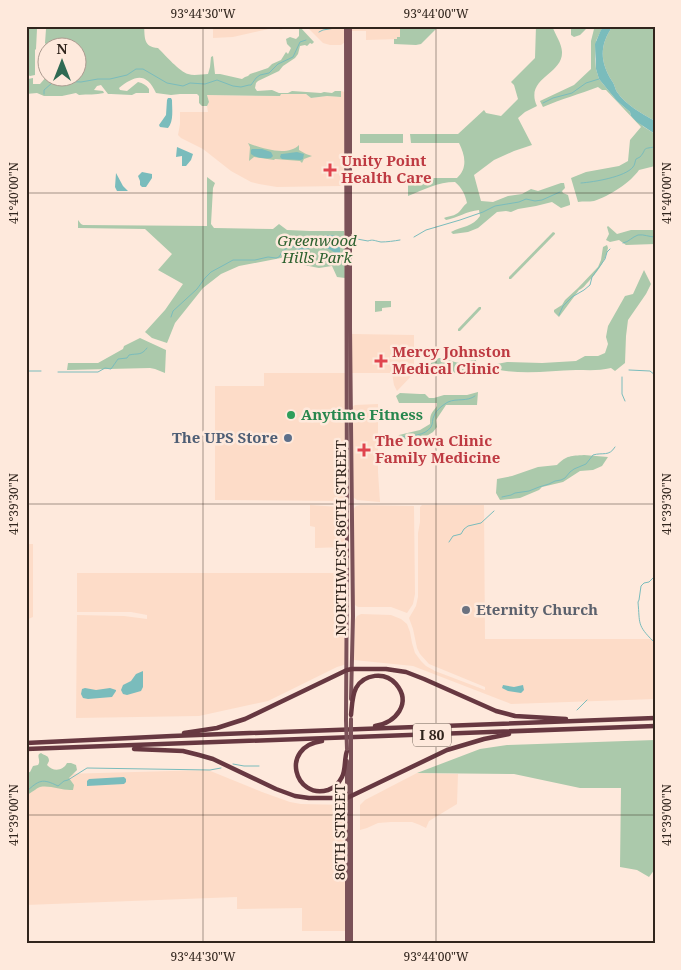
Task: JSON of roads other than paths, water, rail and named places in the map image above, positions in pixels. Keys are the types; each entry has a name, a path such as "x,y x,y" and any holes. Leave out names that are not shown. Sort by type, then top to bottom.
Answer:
{"highway":[{"path":"116,739 198,732 230,725 350,670 386,669 406,672 496,712 515,716 597,720"},
{"path":"346,730 383,725 396,717 402,703 402,696 398,686 382,676 374,676 363,680 354,694 349,718"},
{"path":"26,743 655,718"},
{"name":"I 80","path":"26,750 655,726"},
{"path":"102,747 183,751 213,760 295,796 309,798 349,797 447,750 484,739 526,731"},
{"path":"348,749 343,776 332,788 320,791 313,790 304,784 296,773 297,758 308,745 320,741 360,737"}],"main road":[{"name":"NORTHWEST 86TH STREET","path":"346,26 350,670"},
{"name":"NORTHWEST 86TH STREET","path":"349,718 350,26"},
{"name":"86TH STREET","path":"349,718 351,944"},
{"name":"86TH STREET","path":"347,944 349,797"}],"water":[{"path":"603,26 613,26 608,33 603,47 603,60 608,74 617,92 625,101 655,121 655,134 637,122 599,79 596,69 595,44"},
{"path":"168,98 172,100 171,122 168,128 160,127 159,125 166,115"},
{"path":"177,147 193,154 186,166 182,166 182,156 176,157"},
{"path":"252,149 262,149 271,152 273,156 271,158 261,158 255,156 251,154"},
{"path":"297,152 304,154 303,159 282,159 280,157 281,154"},
{"path":"142,172 152,174 152,178 146,187 140,185 138,176"},
{"path":"116,173 128,191 117,191 115,187"},
{"path":"328,235 339,236 342,239 340,240 340,255 321,247 314,241 317,238"},
{"path":"311,240 313,241 312,248 297,251 296,247"},
{"path":"143,671 143,687 141,691 127,695 123,694 121,690 123,685 131,681 136,674"},
{"path":"503,685 514,687 523,685 524,690 521,693 508,691 502,688"},
{"path":"110,688 116,691 112,697 88,699 83,698 81,694 82,689 96,690"},
{"path":"124,777 126,782 124,784 87,786 89,779"}],"waterway":[{"path":"319,32 341,27"},
{"path":"44,94 44,90 52,83 110,79 127,75 136,69 143,69 167,83 183,86 190,83 205,84 217,80 233,86 251,85 260,75 269,73 278,64 293,57 300,42 306,40"},
{"path":"543,103 572,93 586,83 599,79"},
{"path":"581,183 623,174 633,167 636,159 640,157 645,149 655,147"},
{"path":"414,237 426,230 460,220 495,206 526,199 542,200 560,192"},
{"path":"623,243 638,235 655,237"},
{"path":"357,239 381,242 400,240"},
{"path":"171,317 173,311 197,289 211,272 233,260 276,258 288,247 297,247"},
{"path":"559,315 563,306 572,297 590,285 592,277 610,249"},
{"path":"58,372 98,372 105,368 111,369 118,359 141,353 147,348"},
{"path":"629,370 650,371 655,375"},
{"path":"26,371 41,371"},
{"path":"622,377 622,394 625,401"},
{"path":"401,437 417,435 428,430 432,426 433,417 436,412 448,402 469,399 475,396"},
{"path":"502,497 529,491 561,480 574,469 586,464 593,455 608,453 615,447"},
{"path":"449,542 453,536 461,534 468,526 481,523 494,511"},
{"path":"653,641 640,624 638,602 641,586 655,576"},
{"path":"577,710 587,700"},
{"path":"233,764 259,766"},
{"path":"26,792 41,781 58,786 87,768 210,770 221,768"}],"place":[{"name":"Unity Point Health Care","path":"330,170"},
{"name":"Mercy Johnston Medical Clinic","path":"381,361"},
{"name":"Anytime Fitness","path":"291,415"},
{"name":"The UPS Store","path":"288,438"},
{"name":"The Iowa Clinic Family Medicine","path":"364,450"},
{"name":"Eternity Church","path":"466,610"}],"park label":[{"name":"Greenwood Hills Park","path":"317,250"}]}
